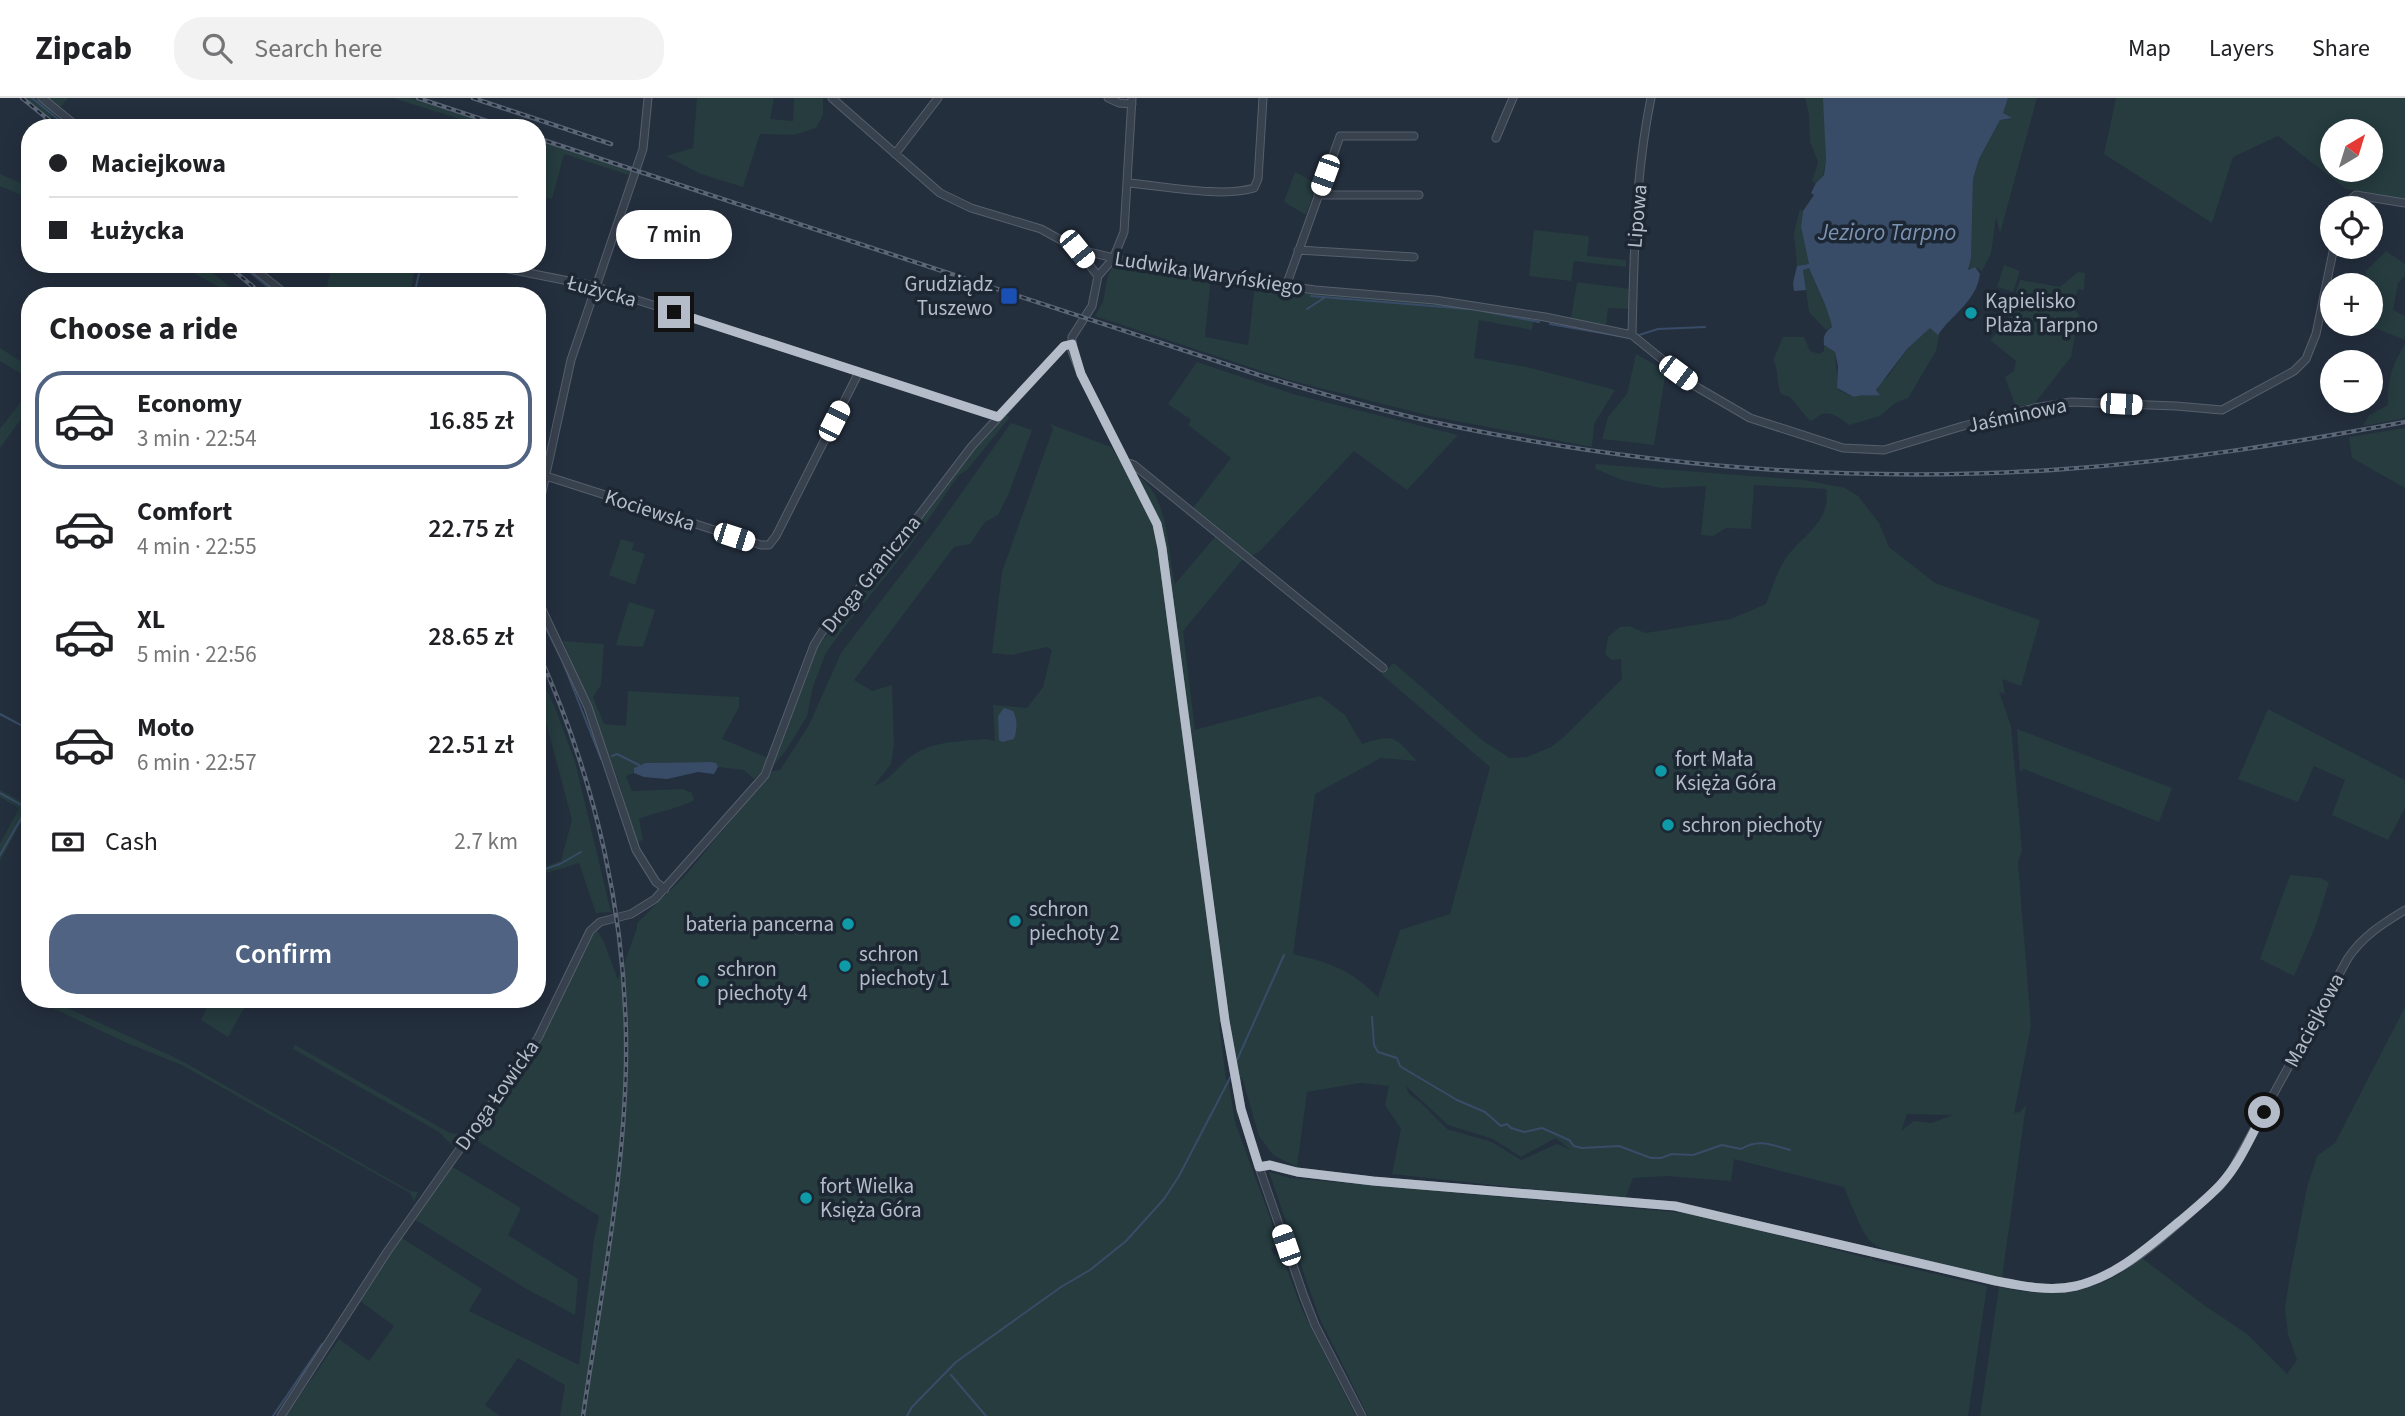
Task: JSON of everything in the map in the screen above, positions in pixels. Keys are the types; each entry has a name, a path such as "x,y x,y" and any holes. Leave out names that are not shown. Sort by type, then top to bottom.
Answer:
{"street":[{"path":"42,98 68,119"},
{"path":"546,476 571,360 594,286 643,149 648,98"},
{"name":"Ludwika Waryńskiego","path":"832,98 928,184 952,201 1041,229 1077,249 1113,259 1286,286 1436,300 1545,317 1632,335"},
{"path":"895,154 938,98"},
{"path":"1108,98 1119,103 1132,101"},
{"path":"1129,183 1219,191 1254,188 1258,179 1263,98"},
{"path":"1496,138 1513,98"},
{"name":"Lipowa","path":"1632,335 1637,207 1651,98"},
{"name":"Droga Graniczna","path":"665,889 765,775 814,645 822,632 901,539 972,446 1064,346 1072,344 1074,332 1092,306 1098,276 1113,259 1124,232 1132,101"},
{"path":"1286,286 1340,136 1414,136"},
{"path":"1318,195 1419,195"},
{"path":"2383,199 2405,203"},
{"path":"1077,249 1098,276"},
{"path":"1298,250 1414,257"},
{"name":"Jaśminowa","path":"1632,335 1695,386 1750,418 1843,448 1884,450 1963,426 2034,408 2071,402 2222,410 2294,371 2306,359 2316,334 2332,259"},
{"path":"259,273 277,287"},
{"name":"Łużycka","path":"528,273 594,286 998,417"},
{"path":"1072,344 1081,374 1157,524 1225,1021 1241,1109 1315,1325 1362,1416"},
{"name":"Kociewska","path":"546,476 759,545 769,545 859,372"},
{"path":"1125,462 1134,465 1383,667"},
{"path":"546,618 588,707 636,850 656,882 665,889"},
{"name":"Droga Łowicka","path":"281,1416 387,1252 538,1038 590,931 600,922 631,914 647,906 665,889"},
{"name":"Maciejkowa","path":"1259,1167 1270,1165 1297,1172 1373,1181 1675,1206 2031,1288 2075,1286 2125,1265 2220,1186 2232,1170 2358,942 2405,910"}],"green space":[{"path":"25,98 68,98 50,119"},
{"path":"393,98 410,98 474,119 460,119"},
{"path":"697,98 774,98 770,119 793,121 794,98 823,98 823,115 816,128 794,135 760,134 743,187 701,174 666,156 693,148"},
{"path":"1805,98 1823,98 1824,101 1826,160 1823,175 1816,183 1812,181 1818,162 1810,142 1809,114"},
{"path":"2008,98 2037,98 2000,233 1996,217 1991,253 1982,271 1975,267 1968,270 1971,258 1973,179 1979,159 2000,120 2011,119 2003,113"},
{"path":"2116,98 2405,98 2405,199 2346,189 2337,182 2384,182 2384,119 2320,119 2320,169 2278,136 2233,157 2212,223 2104,154"},
{"path":"546,143 630,171 629,175 564,154 552,199 546,197"},
{"path":"1295,172 1317,184 1306,215 1284,202"},
{"path":"0,174 21,183 21,195 0,186"},
{"path":"1800,209 1803,211 1801,227 1809,264 1797,266 1794,233"},
{"path":"1534,230 1589,236 1587,256 1626,260 1626,267 1574,261 1571,281 1529,276"},
{"path":"2386,251 2405,264 2405,276 2398,283 2393,310 2405,316 2405,340 2383,331 2383,273 2366,273 2378,259 2383,259"},
{"path":"2004,265 2020,271 2013,292 1997,287"},
{"path":"1113,267 1211,278 1205,337 1248,345 1255,285 1452,306 1533,320 1532,330 1479,320 1474,358 1527,367 1615,390 1594,424 1592,447 1430,416 1289,380 1095,316 1103,302 1108,275"},
{"path":"1809,268 1830,319 1832,327 1826,330 1809,312 1803,269"},
{"path":"2078,272 2085,273 2084,290 2078,289 2072,306 2079,315 2071,357 2035,403 2016,407 2005,377 2014,371 2016,361 1990,340 2006,323 2020,280 2060,287"},
{"path":"193,273 213,273 230,287 219,287"},
{"path":"330,273 414,273 411,287 327,287"},
{"path":"1577,282 1630,289 1629,309 1608,308 1606,325 1571,318"},
{"path":"1931,327 1938,335 1940,333 1936,351 1908,398 1895,403 1880,416 1849,425 1832,414 1820,415 1810,421 1790,397 1781,394 1773,360 1783,337 1804,337 1810,351 1819,354 1824,351 1824,345 1835,352 1838,390 1854,397 1861,394 1876,396 1879,383 1889,375 1907,349"},
{"path":"2405,344 2405,418 2363,426 2369,415 2383,413 2383,408 2388,405 2388,388 2397,358"},
{"path":"0,348 21,361 21,374 0,361"},
{"path":"1636,354 1666,371 1654,445 1602,439 1608,417 1627,394"},
{"path":"1197,362 1293,394 1458,435 1407,490 1354,451 1259,552 1242,560 1183,631 1195,730 1320,696 1345,715 1362,744 1394,739 1417,761 1381,758 1315,794 1293,954 1349,973 1378,997 1400,930 1450,914 1490,767 1381,674 1394,663 1483,741 1510,758 1527,757 1551,747 1565,736 1622,679 1621,659 1612,660 1605,654 1608,637 1620,627 1629,626 1645,633 1665,630 1731,619 1766,604 1783,563 1820,519 1826,501 1826,489 1754,485 1751,529 1726,528 1713,536 1701,535 1706,486 1661,488 1622,480 1596,469 1595,464 1804,480 1845,488 1858,496 1879,523 1889,547 1935,583 2040,620 2021,686 2002,679 2005,694 1999,692 2011,726 2022,851 2018,862 2031,1026 2014,1113 2020,1112 2026,1105 2002,1278 1933,1265 1881,1248 1867,1237 1844,1187 1734,1159 1731,1181 1666,1176 1633,1178 1625,1199 1392,1174 1401,1129 1385,1105 1389,1086 1360,1083 1307,1092 1297,1167 1273,1155 1259,1136 1242,1077 1237,1120 1223,1021 1219,1023 1235,1122 1271,1220 1277,1245 1271,1248 1274,1256 1281,1253 1302,1310 1356,1416 560,1416 565,1385 518,1358 485,1405 500,1416 286,1416 339,1339 369,1361 394,1326 360,1301 402,1238 482,1289 469,1311 579,1365 599,1216 471,1137 542,1037 596,929 604,942 618,980 637,923 684,877 759,782 773,771 780,770 809,725 841,653 936,529 1011,423 1032,430 998,515 985,522 970,544 954,547 854,680 872,691 892,685 894,744 891,764 874,786 886,780 910,757 924,749 959,741 995,741 993,705 1027,708 1043,687 1052,650 1047,647 1012,655 992,653 1002,572 1053,429 1050,424 1111,447 1128,474 1142,479 1152,490 1163,515 1175,584 1220,531 1193,508 1231,458 1188,425 1191,420 1168,404","holes":["1406,1086 1448,1125 1493,1139 1521,1157 1556,1138 1571,1150 1557,1144 1521,1160 1492,1142 1447,1129 1409,1094","1907,1114 1952,1115 1932,1123 1914,1121 1901,1131"]},
{"path":"21,402 21,419 0,448 0,429"},
{"path":"1004,415 1010,417 967,470 959,475 910,546 826,653 813,686 807,716 773,766 817,647 905,540 974,447"},
{"path":"2405,428 2405,488 2352,458 2349,437"},
{"path":"621,539 634,543 632,550 645,554 635,585 609,575"},
{"path":"629,602 655,610 643,647 616,645"},
{"path":"563,641 604,644 601,685 593,697 604,724 626,726 628,691 739,697 739,707 722,739 768,758 762,772 754,779 744,770 718,767 711,762 645,763 634,768 634,773 626,776 632,791 683,789 692,793 694,800 639,819 643,840 636,843 618,779"},
{"path":"546,688 575,762 611,912 596,913 579,863 546,873 546,866 561,861 572,820 547,726"},
{"path":"2268,709 2405,780 2405,808 2388,840 2332,815 2345,780 2314,766 2298,802 2238,779"},
{"path":"2017,729 2172,788 2159,822 2024,769 2020,772"},
{"path":"0,790 21,801 21,822 0,861 0,844 19,808 0,797"},
{"path":"2290,875 2320,878 2329,882 2315,928 2294,976 2260,959"},
{"path":"2405,1007 2405,1416 1980,1416 1999,1287 2038,1293 2074,1291 2108,1280 2142,1258 2247,1334 2287,1374 2297,1360 2288,1334 2285,1309 2307,1188 2317,1156 2335,1143"},
{"path":"52,1008 67,1008 182,1061 410,1191 418,1192 414,1201 410,1193 182,1065"},
{"path":"207,1008 244,1008 228,1037 201,1020"},
{"path":"295,1045 450,1133 461,1134 454,1147 439,1132 293,1049"},
{"path":"451,1166 521,1208 508,1235 578,1279 575,1315 525,1288 414,1219"},
{"path":"1269,1172 1290,1178 1696,1214 1987,1286 1968,1416 1368,1416 1319,1317"}],"water":[{"name":"Jezioro Tarpno","path":"1823,98 2008,98 2003,113 2012,118 2000,120 1979,159 1973,179 1971,258 1968,270 1975,267 1980,274 1978,284 1963,307 1938,335 1930,328 1907,349 1876,390 1880,395 1854,397 1837,388 1838,366 1835,352 1824,345 1825,334 1832,327 1809,268 1803,270 1806,290 1794,291 1797,266 1809,264 1801,227 1803,211 1814,195 1811,193 1816,183 1824,175 1826,160"},
{"path":"1004,708 1013,711 1016,729 1014,739 1002,742 999,740 998,716"},
{"path":"711,762 718,767 714,774 698,772 667,779 644,777 634,773 634,768 645,763"}],"waterway":[{"path":"32,98 58,119"},
{"path":"251,273 268,287"},
{"path":"416,287 419,273"},
{"path":"1311,296 1468,309"},
{"path":"1307,309 1324,298"},
{"path":"1482,311 1539,322"},
{"path":"1550,324 1625,337"},
{"path":"1639,335 1658,329 1705,327"},
{"path":"546,629 562,660 601,759 604,758"},
{"path":"0,714 21,725"},
{"path":"612,756 617,754 639,765"},
{"path":"0,793 21,805"},
{"path":"0,855 21,818"},
{"path":"546,869 581,852"},
{"path":"1237,1060 1284,955"},
{"path":"1372,1017 1374,1045 1378,1052 1397,1058 1400,1066 1457,1100 1485,1112 1501,1126 1507,1124 1524,1132 1542,1128 1569,1140 1574,1146 1619,1146 1651,1158 1672,1154 1693,1155 1722,1145 1741,1149 1753,1144 1765,1144 1790,1150"},
{"path":"907,1416 912,1407 956,1362 1061,1287 1090,1270 1126,1241 1164,1199 1179,1176 1231,1076"},
{"path":"273,1416 322,1344"},
{"path":"951,1375 986,1416"}],"railway":[{"path":"22,98 48,119"},
{"path":"418,98 481,119"},
{"path":"473,98 536,119"},
{"path":"546,122 611,144"},
{"path":"546,141 1262,376 1423,420 1600,452 1832,473 1988,473 2108,466 2193,456 2405,422"},
{"path":"237,273 253,287"},
{"path":"546,671 576,749 604,851 614,903 625,1009 626,1062 621,1151 583,1416"}],"place":[{"name":"Grudziądz Tuszewo","path":"1009,296"},
{"name":"Kąpielisko Plaża Tarpno","path":"1971,313"},
{"name":"fort Mała Księża Góra","path":"1661,771"},
{"name":"schron piechoty","path":"1668,825"},
{"name":"schron piechoty 2","path":"1015,921"},
{"name":"bateria pancerna","path":"848,924"},
{"name":"schron piechoty 1","path":"845,966"},
{"name":"schron piechoty 4","path":"703,981"},
{"name":"fort Wielka Księża Góra","path":"806,1198"}],"route":[{"path":"674,312 998,417 1064,346 1072,344 1081,374 1157,524 1225,1021 1241,1109 1259,1167 1270,1165 1297,1172 1373,1181 1675,1206 1996,1281 2031,1288 2055,1288 2075,1286 2125,1265 2190,1212 2220,1186 2232,1170 2264,1112"}]}
